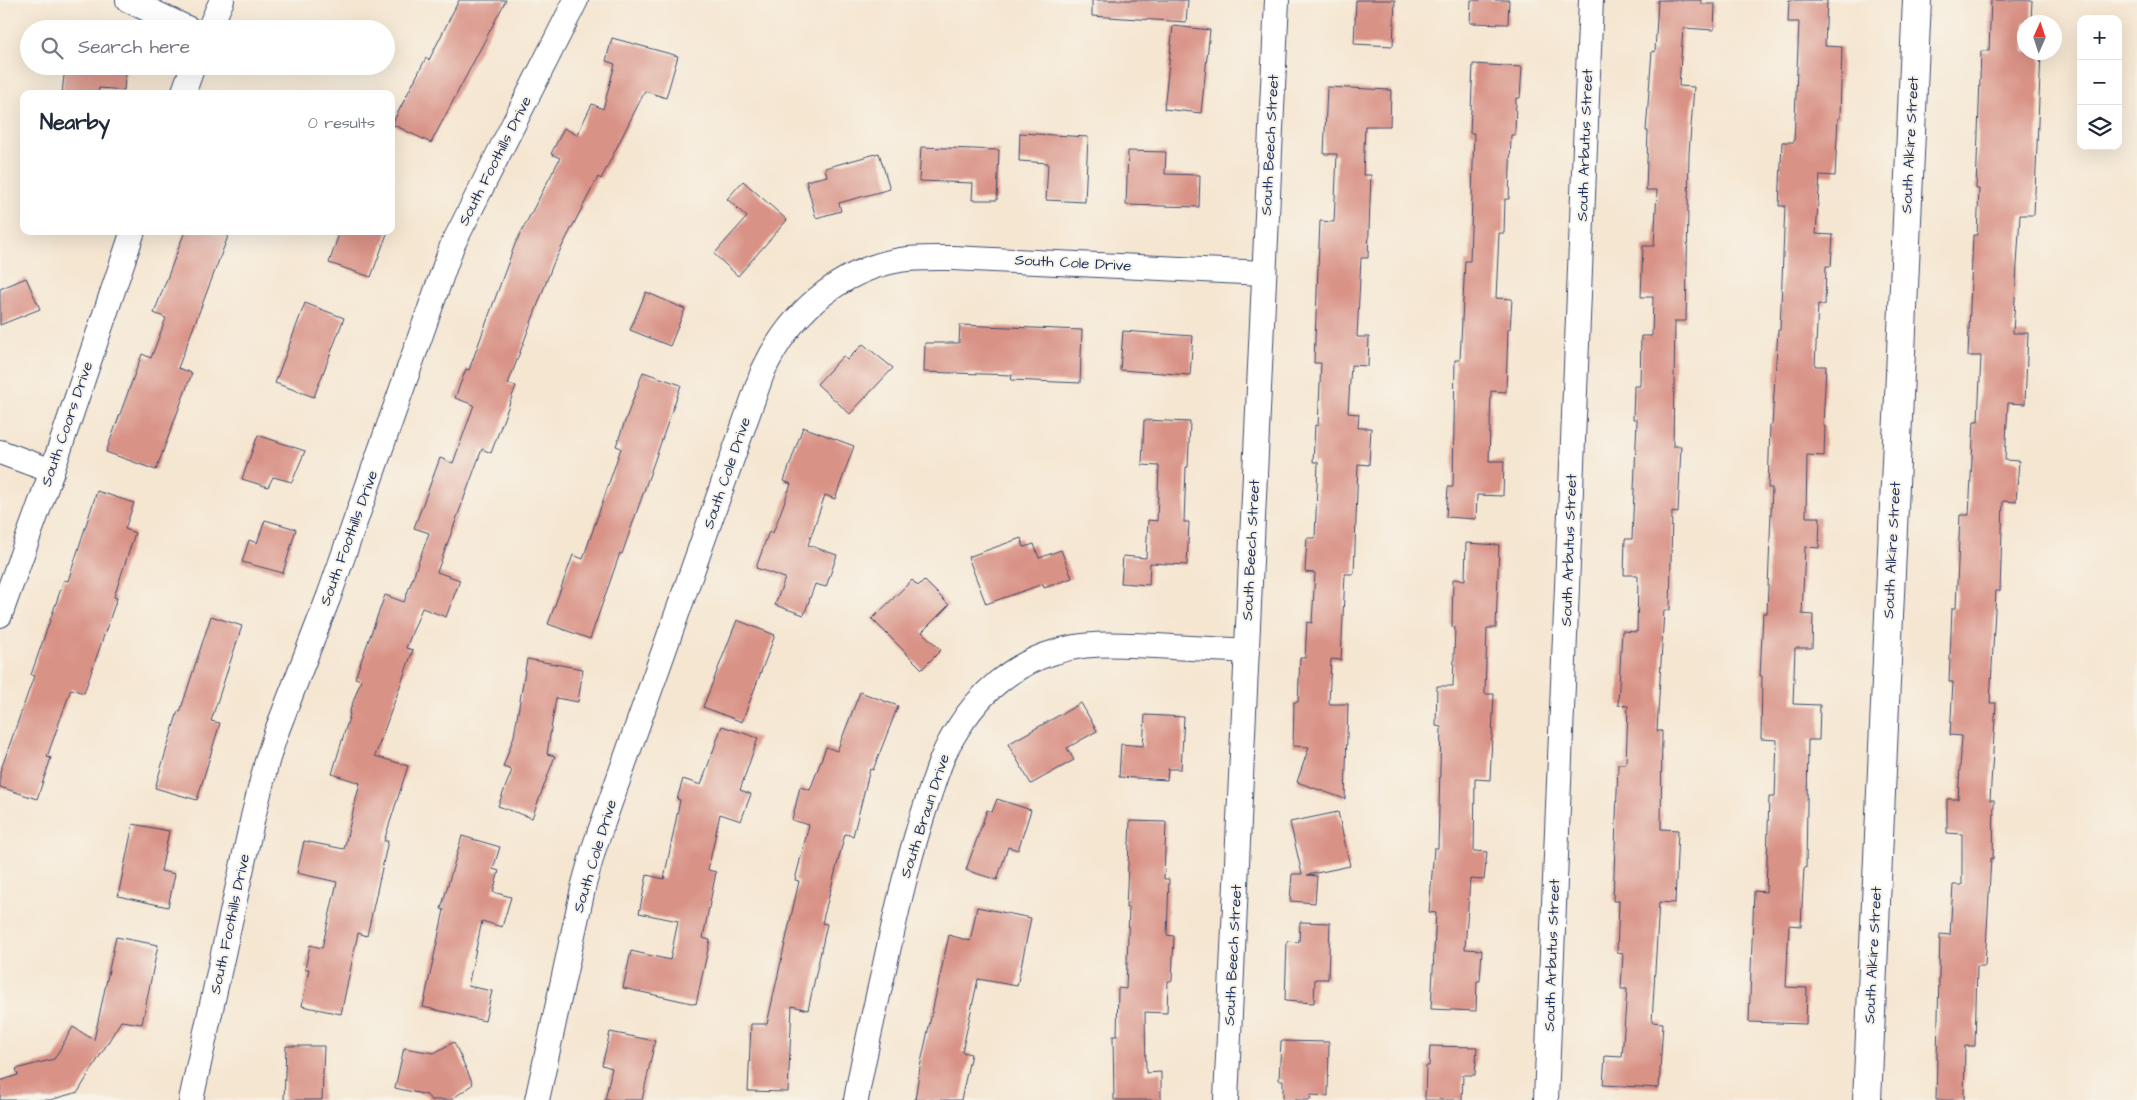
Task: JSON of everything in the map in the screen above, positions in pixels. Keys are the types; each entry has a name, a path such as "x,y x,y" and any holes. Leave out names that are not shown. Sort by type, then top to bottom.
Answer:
{"street":[{"path":"128,0 170,20"},
{"path":"213,20 222,0"},
{"name":"South Foothills Drive","path":"191,1100 253,817 273,742 329,596 452,246 576,0"},
{"name":"South Beech Street","path":"1226,1100 1276,0"},
{"name":"South Arbutus Street","path":"1546,1100 1591,0"},
{"name":"South Alkire Street","path":"1867,1100 1917,0"},
{"path":"185,90 191,75"},
{"name":"South Coors Drive","path":"0,615 52,471 132,235"},
{"name":"South Cole Drive","path":"537,1100 584,884 594,848 763,372 784,333 800,314 819,297 864,271 900,260 921,258 1264,272"},
{"path":"0,452 52,471"},
{"name":"South Braun Drive","path":"856,1100 902,886 921,819 947,747 962,723 985,694 1019,667 1038,658 1074,646 1113,644 1246,651"}],"building":[{"path":"459,0 506,0 431,143 395,125 395,118 426,58 429,60"},
{"path":"1092,0 1188,0 1186,22 1092,16"},
{"path":"1356,0 1395,0 1393,46 1354,44"},
{"path":"1471,0 1509,0 1508,24 1470,23"},
{"path":"1658,0 1701,0 1701,4 1715,4 1714,30 1683,28 1679,86 1694,87 1689,153 1686,321 1675,321 1673,446 1681,446 1678,513 1672,512 1670,610 1664,610 1657,731 1662,731 1661,829 1678,830 1675,903 1659,902 1652,1022 1663,1023 1659,1088 1603,1085 1605,1056 1622,1057 1627,989 1621,989 1623,954 1617,953 1619,901 1613,901 1618,764 1626,764 1628,706 1618,705 1622,631 1637,632 1638,575 1624,575 1625,539 1632,539 1637,419 1633,419 1634,386 1640,386 1641,336 1652,336 1653,297 1641,297 1643,246 1654,246 1657,190 1646,190 1648,131 1646,131 1652,51 1655,52"},
{"path":"1789,0 1827,0 1825,46 1842,47 1840,118 1838,118 1835,176 1820,175 1816,234 1833,235 1831,266 1826,266 1825,305 1818,304 1815,366 1826,366 1823,426 1825,426 1824,456 1807,455 1806,517 1820,517 1819,548 1805,547 1802,614 1813,615 1812,648 1795,648 1793,704 1820,705 1819,740 1808,740 1806,868 1804,868 1801,926 1789,925 1786,987 1807,988 1806,1024 1749,1022 1754,891 1766,892 1769,797 1775,797 1777,740 1761,739 1762,676 1760,676 1763,613 1767,613 1772,488 1768,488 1770,425 1772,425 1778,330 1780,330 1785,206 1779,206 1782,142 1794,142 1799,22 1788,22"},
{"path":"1991,0 2032,0 2031,15 2017,15 2017,60 2041,60 2034,215 2020,215 2013,333 2028,333 2025,404 2008,403 2005,460 2019,461 2016,502 2003,501 2000,591 1996,591 1990,703 1996,703 1990,800 1994,800 1993,859 1991,858 1985,966 1977,966 1975,1046 1965,1046 1964,1100 1936,1100 1940,934 1950,935 1953,885 1962,885 1962,834 1947,833 1947,799 1958,799 1962,736 1950,735 1953,682 1949,682 1952,608 1956,608 1960,515 1969,515 1974,421 1978,421 1981,356 1968,356 1973,235 1977,235 1979,189 1976,189 1981,51 1989,51"},
{"path":"1173,26 1210,30 1201,113 1164,109"},
{"path":"612,38 678,56 666,98 645,91 601,179 598,177 553,264 508,384 516,386 491,453 482,449 437,572 460,580 446,617 422,608 406,648 413,650 375,756 408,766 384,841 388,841 367,936 358,933 341,1014 302,1006 309,969 305,969 310,945 322,948 337,882 297,873 304,841 344,849 360,783 332,774 349,713 361,680 355,678 385,595 404,602 429,533 414,528 440,458 453,463 474,405 455,398 466,369 469,370 515,244 560,158 551,154 564,128 577,135 592,104 603,109 615,64 606,61"},
{"path":"1473,64 1522,67 1520,98 1516,98 1515,135 1511,135 1509,199 1505,199 1504,233 1499,233 1496,298 1512,299 1510,329 1508,329 1506,392 1491,391 1489,461 1504,461 1503,496 1477,495 1476,519 1446,517 1448,487 1453,487 1455,360 1460,360 1465,261 1470,261 1474,133 1470,133"},
{"path":"64,75 125,75 124,90 99,88 99,90 62,90"},
{"path":"1327,87 1391,90 1390,126 1365,126 1363,175 1371,175 1368,258 1361,258 1357,337 1369,337 1368,366 1351,365 1348,413 1359,414 1358,428 1371,428 1369,465 1358,464 1354,574 1345,574 1341,660 1331,659 1329,704 1348,704 1345,799 1297,782 1309,747 1293,746 1294,702 1298,702 1300,658 1305,658 1307,622 1312,623 1315,573 1305,572 1307,538 1315,538 1318,462 1313,462 1315,425 1318,426 1321,363 1314,363 1320,221 1334,222 1337,154 1324,154"},
{"path":"1020,133 1088,137 1085,202 1046,200 1048,163 1019,161"},
{"path":"921,147 999,150 997,200 972,200 973,183 919,181"},
{"path":"1128,151 1166,152 1165,174 1200,175 1199,207 1126,205"},
{"path":"879,153 890,189 839,203 841,211 816,218 806,181 827,176 825,168"},
{"path":"743,181 787,220 738,276 714,254 747,217 727,199"},
{"path":"183,235 228,235 178,368 192,373 156,470 106,452 142,354 151,358 166,318 154,313"},
{"path":"339,235 387,235 371,277 329,263"},
{"path":"26,278 40,309 0,325 0,289"},
{"path":"646,292 685,309 670,346 630,330"},
{"path":"305,303 344,318 314,397 275,383"},
{"path":"960,325 1082,330 1080,383 1011,380 1012,375 924,372 925,343 959,343"},
{"path":"1123,331 1193,336 1190,375 1120,370"},
{"path":"863,344 893,368 850,414 817,384 843,356 847,360"},
{"path":"643,372 681,385 590,639 548,624 573,555 583,559 621,448 616,446"},
{"path":"1144,420 1190,422 1184,522 1189,522 1187,565 1150,563 1149,585 1121,583 1123,556 1146,558 1148,520 1157,521 1159,466 1142,465"},
{"path":"803,427 854,446 835,499 825,495 808,545 837,555 826,587 815,584 804,615 775,605 785,578 756,568 769,531 773,533 791,484 784,481"},
{"path":"258,435 305,451 292,482 273,477 268,487 242,479"},
{"path":"97,491 134,503 125,529 135,533 114,597 117,598 84,693 71,689 47,757 51,758 37,799 0,787 0,772 34,676 31,675 64,580 68,581"},
{"path":"265,520 296,529 283,573 242,562 249,540 257,543"},
{"path":"1021,538 1024,547 1034,544 1039,558 1061,550 1072,578 1044,588 1043,584 986,604 968,557"},
{"path":"1466,543 1499,545 1496,628 1487,628 1485,694 1494,694 1490,780 1475,779 1474,851 1487,852 1484,880 1470,879 1465,949 1482,950 1480,981 1477,981 1476,1011 1431,1009 1436,913 1429,912 1434,848 1438,848 1441,727 1436,726 1437,686 1453,686 1455,627 1452,627 1453,579 1465,580"},
{"path":"912,580 918,586 924,580 949,605 922,632 941,650 922,669 872,619"},
{"path":"211,616 242,626 211,721 220,723 197,800 155,788 178,711 180,712"},
{"path":"737,620 775,635 742,722 703,707"},
{"path":"527,659 583,669 578,702 556,698 547,754 555,756 532,818 498,806 512,770 503,767 514,736"},
{"path":"860,692 898,706 873,770 870,769 853,836 845,834 822,923 827,924 808,1010 792,1006 788,1092 748,1091 751,1024 767,1024 799,881 795,880 809,825 792,820 800,787 810,790 826,747 837,751"},
{"path":"1081,703 1097,731 1067,748 1074,760 1031,784 1008,744"},
{"path":"1145,715 1184,717 1181,769 1168,769 1167,780 1119,777 1121,744 1143,746"},
{"path":"722,726 758,738 740,790 751,794 741,821 720,814 708,870 716,872 703,938 710,940 696,1004 623,988 631,951 670,960 678,921 639,913 647,875 664,879 680,800 677,799 683,779 701,785"},
{"path":"997,799 1031,810 1018,850 1008,847 997,880 966,870 987,810 992,812"},
{"path":"1338,812 1350,866 1307,875 1317,876 1315,903 1290,901 1292,874 1302,874 1290,822"},
{"path":"1130,821 1166,822 1164,879 1169,879 1167,935 1174,936 1172,981 1168,981 1167,1013 1145,1012 1146,1073 1161,1072 1161,1100 1114,1100 1113,1036 1117,1036 1118,988 1126,989 1129,908 1126,908"},
{"path":"133,824 169,831 161,871 175,874 168,907 118,896"},
{"path":"462,836 500,847 493,869 499,871 493,892 511,897 502,927 482,921 468,986 492,991 485,1021 423,1007 444,910 441,909"},
{"path":"977,907 1031,918 1017,986 978,979 962,1052 971,1054 961,1100 915,1100 920,1067 949,935 970,941"},
{"path":"1300,922 1330,923 1328,979 1315,979 1314,1003 1285,1001 1287,941 1299,942"},
{"path":"116,937 158,945 142,1024 121,1021 78,1092 50,1100 0,1100 0,1081 18,1075 16,1069 54,1059 73,1027 94,1040"},
{"path":"610,1032 655,1041 642,1100 605,1100 612,1068 602,1065"},
{"path":"1281,1041 1329,1042 1328,1096 1311,1095 1310,1100 1283,1100 1283,1080 1279,1080"},
{"path":"454,1042 473,1084 451,1100 431,1100 427,1095 395,1088 404,1048 434,1053"},
{"path":"286,1046 324,1046 322,1100 284,1100"},
{"path":"1430,1046 1477,1047 1475,1075 1463,1075 1462,1100 1425,1100 1426,1066 1429,1066"}]}
